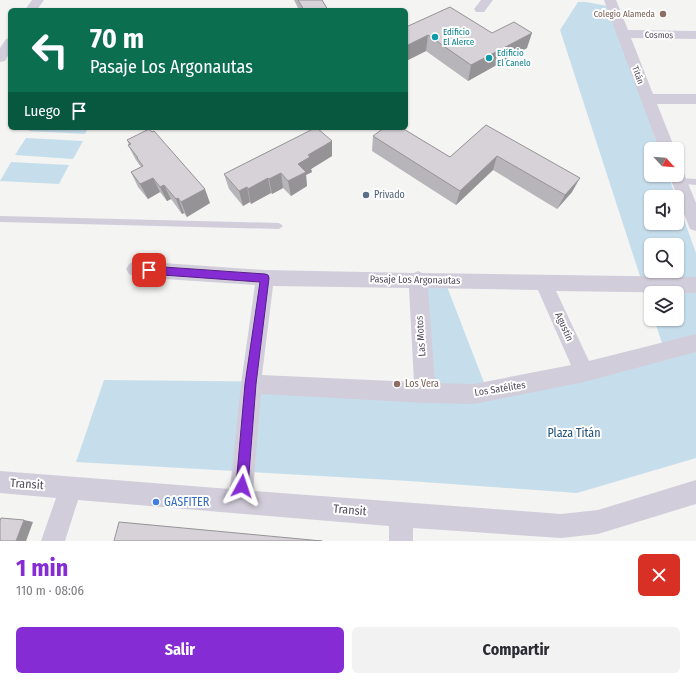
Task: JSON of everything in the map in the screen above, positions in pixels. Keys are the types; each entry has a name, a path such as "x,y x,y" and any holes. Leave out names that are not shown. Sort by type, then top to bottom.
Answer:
{"street":[{"name":"Titán","path":"609,0 664,142"},
{"name":"Cosmos","path":"622,34 696,36"},
{"path":"0,58 8,45"},
{"path":"648,99 696,99"},
{"path":"680,182 696,224"},
{"name":"Pasaje Los Argonautas","path":"135,269 265,278 418,279 696,285"},
{"path":"241,501 250,384 265,278"},
{"name":"Las Motos","path":"418,279 425,393"},
{"name":"Agustín","path":"543,282 584,372"},
{"name":"Los Satélites","path":"250,384 474,394 584,372 696,343"},
{"name":"Transit","path":"0,482 401,515 578,525 617,518 696,492"},
{"path":"52,541 71,487"},
{"path":"401,515 401,541"}],"lane":[{"path":"684,179 696,182"},
{"path":"0,219 279,226"}],"green space":[{"name":"Plaza Titán","path":"578,2 608,6 657,142 644,142 644,182 671,182 673,190 644,190 644,230 684,230 684,220 696,253 696,458 577,493 409,481 76,462 104,380 417,383 410,284 446,284 485,385 667,358 656,326 684,326 684,286 644,286 644,288 560,30"},
{"path":"30,130 87,130 85,134 29,131"},
{"path":"26,138 83,141 73,159 15,155"},
{"path":"11,162 69,165 59,184 0,181"}],"building":[{"path":"298,0 322,0 327,8 303,8"},
{"path":"450,7 492,33 514,22 532,33 471,65 428,35 408,45 408,26"},
{"path":"486,125 580,178 565,195 497,156 460,191 373,136 381,130 405,130 450,157"},
{"path":"147,130 152,132 154,131 205,189 181,202 178,198 176,199 164,185 160,187 153,178 140,184 131,172 143,166 128,145 131,144 127,140"},
{"path":"311,130 319,130 332,141 308,155 310,157 298,164 306,172 288,181 281,173 248,189 247,187 239,191 224,174"},
{"path":"1,518 24,520 16,541 0,541"},
{"path":"119,522 322,541 114,541"}],"place":[{"name":"Colegio Alameda","path":"663,14"},
{"name":"Edificio El Alerce","path":"435,37"},
{"name":"Edificio El Canelo","path":"489,58"},
{"name":"Privado","path":"366,195"},
{"name":"Los Vera","path":"397,384"},
{"name":"GASFITER","path":"156,502"}],"route":[{"path":"149,270 265,278 250,384 242,486"}]}
